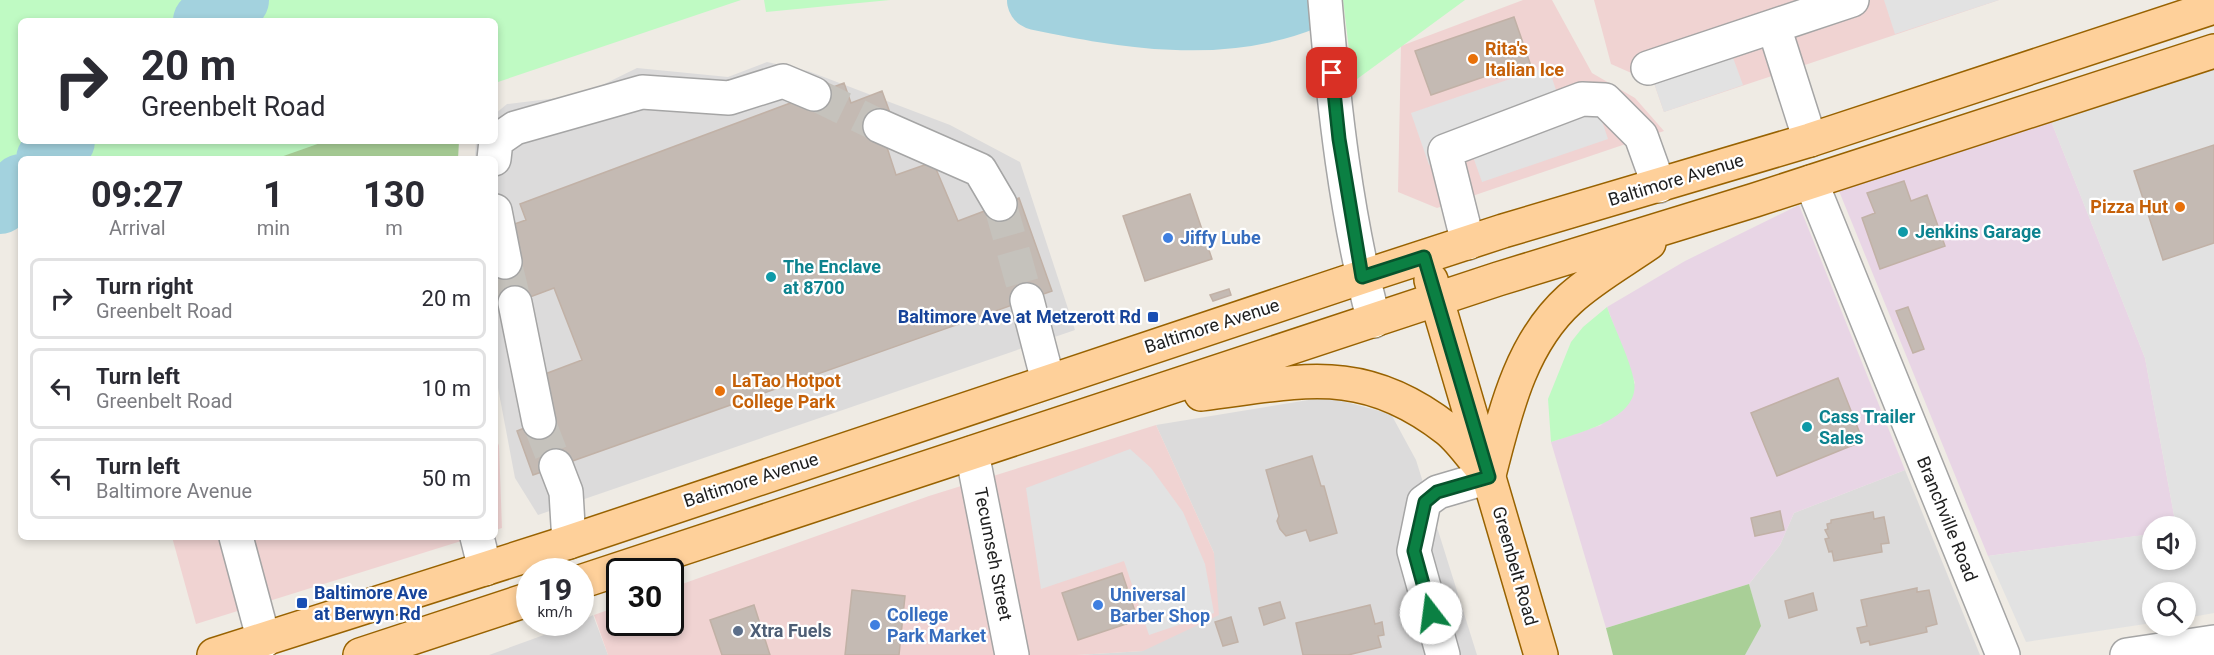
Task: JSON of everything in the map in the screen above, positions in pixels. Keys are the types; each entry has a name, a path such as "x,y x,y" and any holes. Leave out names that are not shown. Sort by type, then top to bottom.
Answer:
{"main road":[{"name":"Baltimore Avenue","path":"214,655 264,641 569,542 1362,277 1810,140 2210,7"},
{"path":"594,577 1437,300 2214,51"},
{"path":"1489,477 1506,409 1521,366 1544,329 1570,299 1673,226"},
{"name":"Greenbelt Road","path":"1424,257 1541,655"},
{"path":"1128,403 1314,380 1358,384 1387,392 1448,431 1489,477"},
{"path":"360,655 516,604"}],"street":[{"path":"1325,0 1339,139 1362,277 1374,321"},
{"path":"1648,68 1852,0"},
{"path":"1774,27 1810,140"},
{"path":"498,140 515,128 642,92 729,98 783,81 814,94"},
{"path":"1468,243 1445,151 1582,99 1605,100 1641,136 1659,186"},
{"path":"880,126 980,170 1000,204"},
{"name":"Branchville Road","path":"1811,182 2003,655"},
{"path":"498,226 505,262"},
{"path":"1027,300 1048,381"},
{"path":"515,303 540,422"},
{"name":"Tecumseh Street","path":"972,453 1012,655"},
{"path":"556,466 566,492 569,542"},
{"path":"1443,655 1414,551 1425,502 1437,492 1489,477"},
{"path":"241,540 264,641"},
{"path":"478,540 485,569"},
{"path":"2127,655 2214,642"}],"shaded area":[{"path":"1523,0 1552,0 1592,73 1635,98 1664,131 1437,208 1398,192 1401,46"},
{"path":"1594,0 1999,0 1664,112 1654,83 1611,64"},
{"path":"1884,0 1999,0 1895,34"},
{"path":"1732,55 1743,85 1664,112 1654,83"},
{"name":"The Enclave at 8700","path":"767,62 808,71 950,125 1020,162 1075,330 538,515 515,478 498,388 498,156 475,156 476,144 498,144 498,112 507,104 582,95 637,68 728,77"},
{"path":"1548,66 1557,93 1589,82 1608,139 1482,182 1471,151 1429,165 1411,113"},
{"path":"2214,69 2214,145 2134,172 2163,259 2214,243 2214,613 2196,616 2196,582 2142,582 2142,625 2026,642 1988,556 2142,535 2142,570 2196,570 2196,516 2174,516 2145,358 2051,121"},
{"path":"2051,121 2145,358 2174,516 2142,516 2142,535 1988,556 1839,191"},
{"path":"1799,205 1905,470 1794,513 1780,545 1749,584 1606,628 1551,442 1601,425 1635,383 1607,307 1685,261"},
{"path":"1327,397 1391,414 1416,460 1477,655 1077,655 1143,651 1214,553 1156,425"},
{"path":"1156,425 1214,553 1219,615 1143,651 1077,655 608,655 594,615 606,611 606,636 684,636 684,583 929,496"},
{"path":"498,443 499,446 502,528 498,529"},
{"path":"1130,449 1151,468 1183,512 1205,564 1214,613 1149,635 1124,561 1041,589 1026,488"},
{"path":"1905,470 1980,655 1745,655 1760,626 1749,584 1780,545 1794,513"},
{"path":"173,540 464,540 196,624"},
{"path":"594,618 608,655 489,655 541,636 594,636"}],"green space":[{"path":"0,0 741,0 498,82 498,18 18,18 18,144 318,144 284,156 18,156 18,222 0,228"},
{"path":"764,0 890,0 766,12"},
{"path":"1343,0 1465,0 1353,82"},
{"path":"264,144 459,144 458,156 262,156"},
{"path":"1607,307 1632,372 1634,394 1628,405 1618,415 1591,429 1551,442 1548,399 1571,342 1583,327"},
{"path":"1749,584 1761,626 1745,655 1613,655 1606,628"}],"building":[{"name":"Rita's Italian Ice","path":"1514,17 1531,66 1496,78 1495,73 1431,95 1415,51"},
{"name":"The Enclave at 8700","path":"844,83 851,103 882,91 893,121 880,126 896,175 933,162 958,221 1019,198 1052,291 533,475 517,431 552,417 537,377 582,360 554,288 498,309 498,255 506,227 526,220 520,204"},
{"name":"Pizza Hut","path":"2214,145 2214,243 2163,260 2134,171"},
{"name":"Jenkins Garage","path":"1904,181 1911,201 1927,195 1945,246 1880,269 1862,218 1875,213 1867,193"},
{"name":"Jiffy Lube","path":"1190,194 1212,259 1145,281 1123,216"},
{"path":"1229,289 1231,295 1213,301 1210,295"},
{"path":"1908,307 1924,349 1913,353 1896,311"},
{"name":"Cass Trailer Sales","path":"1838,378 1863,441 1777,476 1751,413"},
{"path":"1312,456 1321,486 1324,486 1337,533 1310,541 1306,530 1286,536 1280,529 1277,521 1279,516 1266,470"},
{"path":"1780,511 1784,530 1755,536 1751,518"},
{"path":"1873,512 1874,519 1884,517 1889,543 1881,544 1882,552 1834,561 1832,551 1829,552 1825,539 1829,538 1825,530 1828,529 1827,524 1831,523 1831,520"},
{"path":"1122,573 1138,620 1078,640 1062,593"},
{"path":"1917,588 1917,592 1929,590 1937,624 1926,627 1927,632 1870,645 1869,641 1861,643 1857,628 1867,626 1861,600"},
{"name":"College Park Market","path":"852,590 905,596 899,655 845,655"},
{"path":"1813,593 1817,610 1789,618 1785,601"},
{"path":"1280,602 1285,618 1264,625 1259,608"},
{"name":"Xtra Fuels","path":"754,605 770,655 722,655 710,620"},
{"path":"1370,605 1375,624 1382,622 1384,635 1378,636 1381,647 1348,655 1303,655 1296,623"},
{"path":"1231,617 1238,642 1223,646 1215,622"}],"waterway":[{"path":"208,18 239,0"},
{"path":"1037,0 1104,13 1172,20 1240,17 1273,11 1306,0"},
{"path":"49,156 62,144"},
{"path":"0,204 18,187"}],"tunnel":[{"path":"814,94 880,126"},
{"path":"1000,204 1027,300"},
{"path":"505,262 515,303"},
{"path":"539,422 556,466"}],"place":[{"name":"Rita's Italian Ice","path":"1473,59"},
{"name":"Pizza Hut","path":"2180,207"},
{"name":"Jenkins Garage","path":"1903,232"},
{"name":"Jiffy Lube","path":"1168,238"},
{"name":"The Enclave at 8700","path":"771,277"},
{"name":"Baltimore Ave at Metzerott Rd","path":"1153,317"},
{"name":"LaTao Hotpot College Park","path":"720,391"},
{"name":"Cass Trailer Sales","path":"1807,427"},
{"name":"Baltimore Ave at Berwyn Rd","path":"302,603"},
{"name":"Universal Barber Shop","path":"1098,605"},
{"name":"College Park Market","path":"875,625"},
{"name":"Xtra Fuels","path":"738,631"}],"route":[{"path":"1332,73 1339,139 1362,277 1424,257 1489,477 1437,492 1425,502 1414,551 1431,613"}]}
